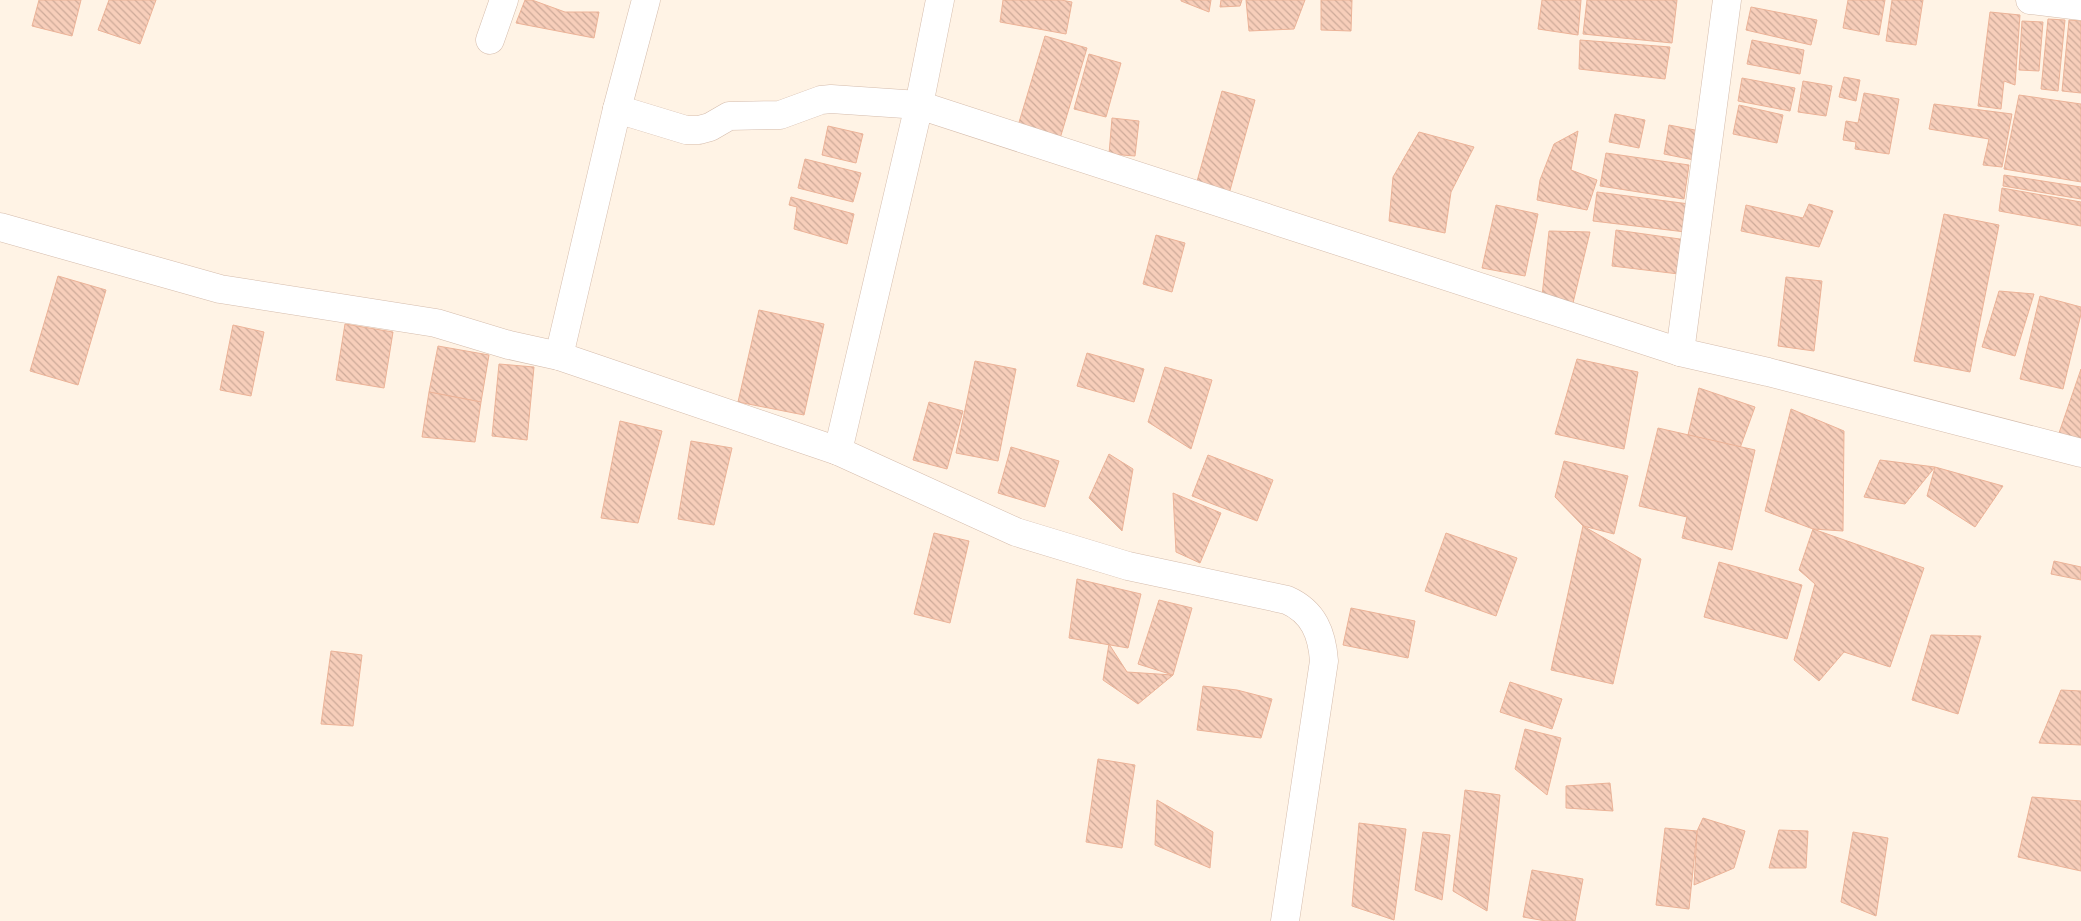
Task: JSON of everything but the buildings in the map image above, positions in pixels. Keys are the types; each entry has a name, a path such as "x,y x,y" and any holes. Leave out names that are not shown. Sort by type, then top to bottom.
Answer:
{"street":[{"path":"490,40 504,0"},
{"path":"559,356 617,109 646,0"},
{"path":"838,451 919,105 940,0"},
{"path":"1680,352 1727,0"},
{"path":"2030,0 2081,6"},
{"path":"617,109 686,130 698,130 710,127 729,116 780,115 822,100 919,105 1680,352 1768,372 2081,453"},
{"path":"0,227 220,289 436,323 508,345 559,356 838,451 1016,532 1128,566 1287,600 1299,605 1310,615 1319,631 1324,662 1285,921"}]}
